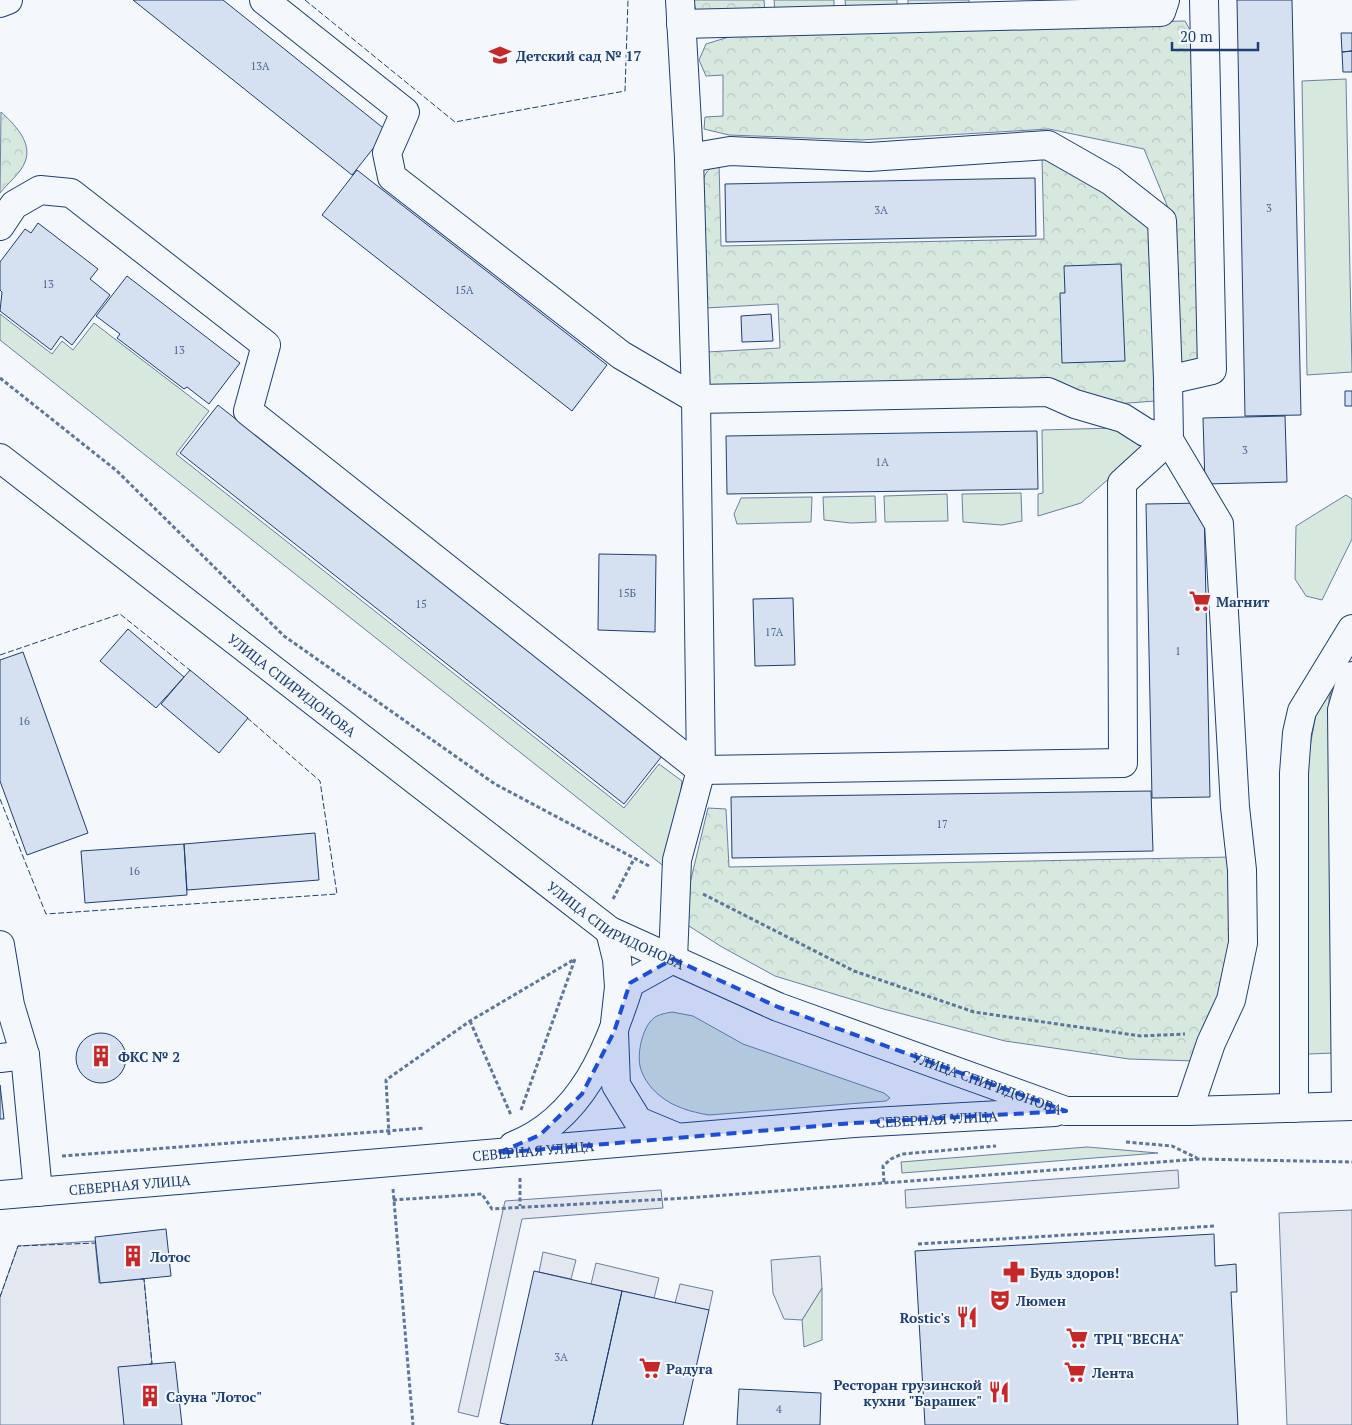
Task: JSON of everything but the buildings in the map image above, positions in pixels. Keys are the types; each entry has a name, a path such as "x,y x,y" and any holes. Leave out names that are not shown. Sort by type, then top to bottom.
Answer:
{"street":[{"path":"0,3 8,0"},
{"path":"264,0 405,112 387,153 392,176 621,355 696,398 1048,392 1075,404 1123,418 1144,432 1169,440"},
{"path":"498,1152 540,1135 582,1094 614,1032 630,983 673,959 677,860 701,770 696,398 689,158 680,12 1161,12 1166,0"},
{"path":"1168,380 1212,370 1204,0"},
{"path":"689,158 730,151 869,157 1048,145 1111,181 1162,221 1169,440 1219,524 1234,807 1242,870 1243,943 1231,1000 1216,1034 1188,1112"},
{"path":"0,226 14,205 40,190 71,193 266,345 248,411 701,770 1123,763 1122,483 1169,440"},
{"name":"УЛИЦА СПИРИДОНОВА","path":"0,458 610,931 778,1007 1066,1111 1188,1112 1349,1106"},
{"path":"1294,1108 1294,773 1297,733 1302,711 1352,629"},
{"path":"1349,1106 1342,710 1352,676"},
{"path":"610,931 617,958 619,987 614,1032 616,1085 638,1121 677,1138"},
{"path":"0,945 10,1005 12,1057 35,1159 38,1192"},
{"name":"СЕВЕРНАЯ УЛИЦА","path":"0,1195 854,1123 1066,1111"}],"path":[{"path":"0,378 117,471 284,636 495,784 634,859 854,971 974,1012 1141,1036 1216,1034"},
{"path":"610,904 634,859"},
{"path":"413,1425 390,1162 386,1080 470,1021 575,959 519,1115"},
{"path":"470,1021 512,1116"},
{"path":"35,1159 428,1128"},
{"path":"1118,1141 1172,1146 1200,1159"},
{"path":"884,1182 884,1166 891,1159 902,1154 1002,1146"},
{"path":"393,1200 482,1194 492,1209 686,1198 1200,1159 1352,1162"},
{"path":"520,1175 520,1206"},
{"path":"918,1244 1215,1226"}],"highlighted area":[{"path":"673,959 778,1007 1066,1111 854,1123 498,1153 540,1135 582,1094 614,1032 630,983"}],"green space":[{"path":"693,0 764,0 765,12 696,10"},
{"path":"774,0 834,0 834,11 775,13"},
{"path":"845,0 897,0 897,11 846,12"},
{"path":"908,0 969,0 969,9 908,12"},
{"path":"1185,21 1194,37 1202,359 1177,365 1173,220 1144,149 1049,129 861,140 729,135 704,129 705,117 723,116 723,75 706,76 699,60 706,44 748,31"},
{"path":"1346,79 1352,372 1307,375 1302,81"},
{"path":"1,112 21,134 27,155 20,170 0,193"},
{"path":"1042,158 1105,193 1152,229 1155,401 1116,404 711,388 705,380 707,352 780,348 778,304 706,308 701,239 702,186 706,173 719,162 721,246 1044,239"},
{"path":"0,314 52,354 62,341 73,350 94,323 209,411 176,454 624,808 659,764 682,781 677,824 666,868 0,340"},
{"path":"1114,428 1132,438 1143,449 1081,503 1038,516 1038,494 1043,493 1042,430"},
{"path":"1021,493 1022,521 1002,525 963,522 962,494"},
{"path":"947,494 948,521 885,522 884,496"},
{"path":"1346,495 1352,499 1352,539 1322,600 1306,596 1295,579 1296,526"},
{"path":"875,496 876,522 851,523 824,520 823,497"},
{"path":"812,497 811,522 737,524 734,514 741,498"},
{"path":"1339,668 1329,698 1334,1053 1308,1054 1308,758 1319,697"},
{"path":"708,808 726,809 729,867 1232,857 1236,947 1196,1061 1129,1059 1005,1041 880,1008 775,976 722,947 681,921"},
{"path":"672,1012 693,1016 743,1044 884,1093 890,1098 886,1101 709,1115 682,1108 670,1103 653,1089 643,1074 639,1060 642,1038 648,1025 657,1016"},
{"path":"1087,1147 1158,1153 902,1173 901,1162"},
{"path":"822,1288 822,1340 804,1347 802,1320"}],"shaded area":[{"path":"1178,1170 1179,1188 906,1208 905,1190"},
{"path":"661,1190 663,1208 522,1219 478,1417 458,1412 505,1201"},
{"path":"1352,1210 1352,1425 1287,1425 1279,1213"},
{"path":"95,1241 99,1283 144,1279 152,1364 119,1368 125,1425 0,1425 0,1297 18,1246"},
{"path":"543,1252 576,1260 571,1279 539,1272"},
{"path":"820,1256 822,1288 802,1320 784,1319 773,1293 771,1260"},
{"path":"596,1263 659,1278 654,1298 591,1284"},
{"path":"680,1284 713,1291 709,1310 675,1303"}],"fence":[{"path":"305,0 455,122 625,91 628,0"},
{"path":"0,655 120,614 191,671"},
{"path":"0,799 46,914 337,894 320,781 245,716"},
{"path":"0,1297 18,1246 96,1243"},
{"path":"141,1279 144,1279 152,1364 149,1364"}],"place":[{"name":"Детский сад № 17","path":"500,55"},
{"name":"Магнит","path":"1200,601"},
{"name":"ФКС № 2","path":"101,1056"},
{"name":"Лотос","path":"133,1256"},
{"name":"Будь здоров!","path":"1014,1272"},
{"name":"Люмен","path":"1000,1300"},
{"name":"Rostic's","path":"967,1317"},
{"name":"ТРЦ \"ВЕСНА\"","path":"1077,1338"},
{"name":"Радуга","path":"650,1368"},
{"name":"Лента","path":"1075,1372"},
{"name":"Ресторан грузинской кухни \"Барашек\"","path":"999,1392"},
{"name":"Сауна \"Лотос\"","path":"150,1396"}]}
